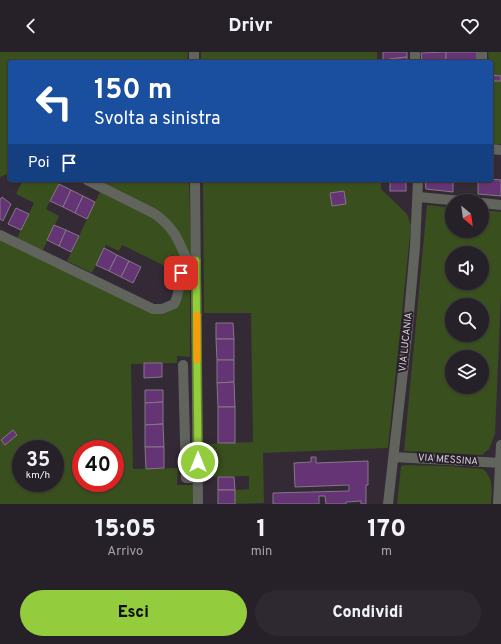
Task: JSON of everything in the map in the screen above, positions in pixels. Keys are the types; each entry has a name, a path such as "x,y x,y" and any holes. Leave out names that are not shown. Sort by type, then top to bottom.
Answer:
{"street":[{"path":"91,182 164,220 171,227 187,260 193,261"},
{"path":"195,182 193,261 198,504"},
{"name":"VIA LUCANIA","path":"388,504 409,322 419,197 418,182"},
{"path":"419,197 445,199"},
{"path":"489,204 501,205"},
{"path":"0,235 153,308 162,309 174,304 180,291 181,273 193,261"},
{"path":"183,365 186,478 198,478"},
{"path":"498,504 501,445"},
{"name":"VIA MESSINA","path":"394,456 500,463"}],"green space":[{"path":"0,52 188,52 187,60 8,60 8,174 0,177"},
{"path":"201,52 377,52 377,60 201,60"},
{"path":"488,52 501,52 501,144 493,144 493,60 489,60"},
{"path":"22,182 60,182 46,209 59,216 43,250 17,238 34,203 16,194"},
{"path":"100,182 189,182 191,254 187,254 173,225"},
{"path":"203,182 381,182 381,189 407,214 411,226 388,448 263,453 264,503 235,504 235,490 249,489 249,476 205,477 207,444 253,442 251,313 204,313"},
{"path":"100,192 109,194 162,222 182,254 180,259 175,259 174,255 168,257 169,268 122,245 119,251 106,245 92,273 67,261"},
{"path":"427,205 445,207 445,238 489,238 489,211 501,212 501,295 495,434 489,449 482,455 404,451"},
{"path":"0,239 154,313 175,308 190,269 190,357 177,356 177,363 131,364 133,469 178,468 177,485 193,485 193,504 0,504"},
{"path":"401,466 483,469 491,481 491,504 397,504"}],"building":[{"path":"383,52 407,52 407,57 383,60"},
{"path":"446,52 446,60 422,60 421,53"},
{"path":"446,52 477,52 477,60 446,60"},
{"path":"407,57 407,60 390,59"},
{"path":"493,75 501,76 501,81 493,81"},
{"path":"493,179 501,180 501,196 478,194 478,182 493,182"},
{"path":"390,182 406,182 406,191 390,191"},
{"path":"425,182 453,182 453,192 426,189"},
{"path":"59,184 71,190 63,207 50,201"},
{"path":"71,190 83,196 75,213 63,207"},
{"path":"344,191 346,204 332,206 330,193"},
{"path":"83,196 95,202 87,219 75,213"},
{"path":"2,197 11,204 3,221 0,219 0,200"},
{"path":"16,208 29,214 21,230 8,224"},
{"path":"54,225 66,230 59,246 47,240"},
{"path":"66,230 79,236 71,252 59,246"},
{"path":"104,248 117,255 109,271 96,265"},
{"path":"117,255 129,261 121,277 109,271"},
{"path":"129,261 141,267 133,283 121,277"},
{"path":"216,323 233,323 234,339 216,339"},
{"path":"216,339 234,339 234,360 217,360"},
{"path":"217,360 234,360 234,382 217,383"},
{"path":"144,363 162,363 162,377 144,378"},
{"path":"234,382 235,407 218,407 217,383"},
{"path":"145,390 163,390 163,402 145,403"},
{"path":"163,402 163,424 145,425 145,403"},
{"path":"218,407 235,407 235,443 218,443"},
{"path":"163,424 164,447 145,447 145,425"},
{"path":"13,430 17,435 5,445 1,440"},
{"path":"145,447 164,447 164,468 146,469"},
{"path":"311,457 316,457 316,463 368,461 366,504 361,504 361,501 346,502 346,504 326,504 325,496 319,496 319,504 273,504 273,493 349,491 349,485 295,487 294,463 311,462"},
{"path":"218,477 234,477 235,490 218,490"},
{"path":"218,490 235,490 235,504 218,504"}],"slow traffic":[{"path":"197,315 197,360"}],"route":[{"path":"181,273 190,262 196,261 198,462"}]}
